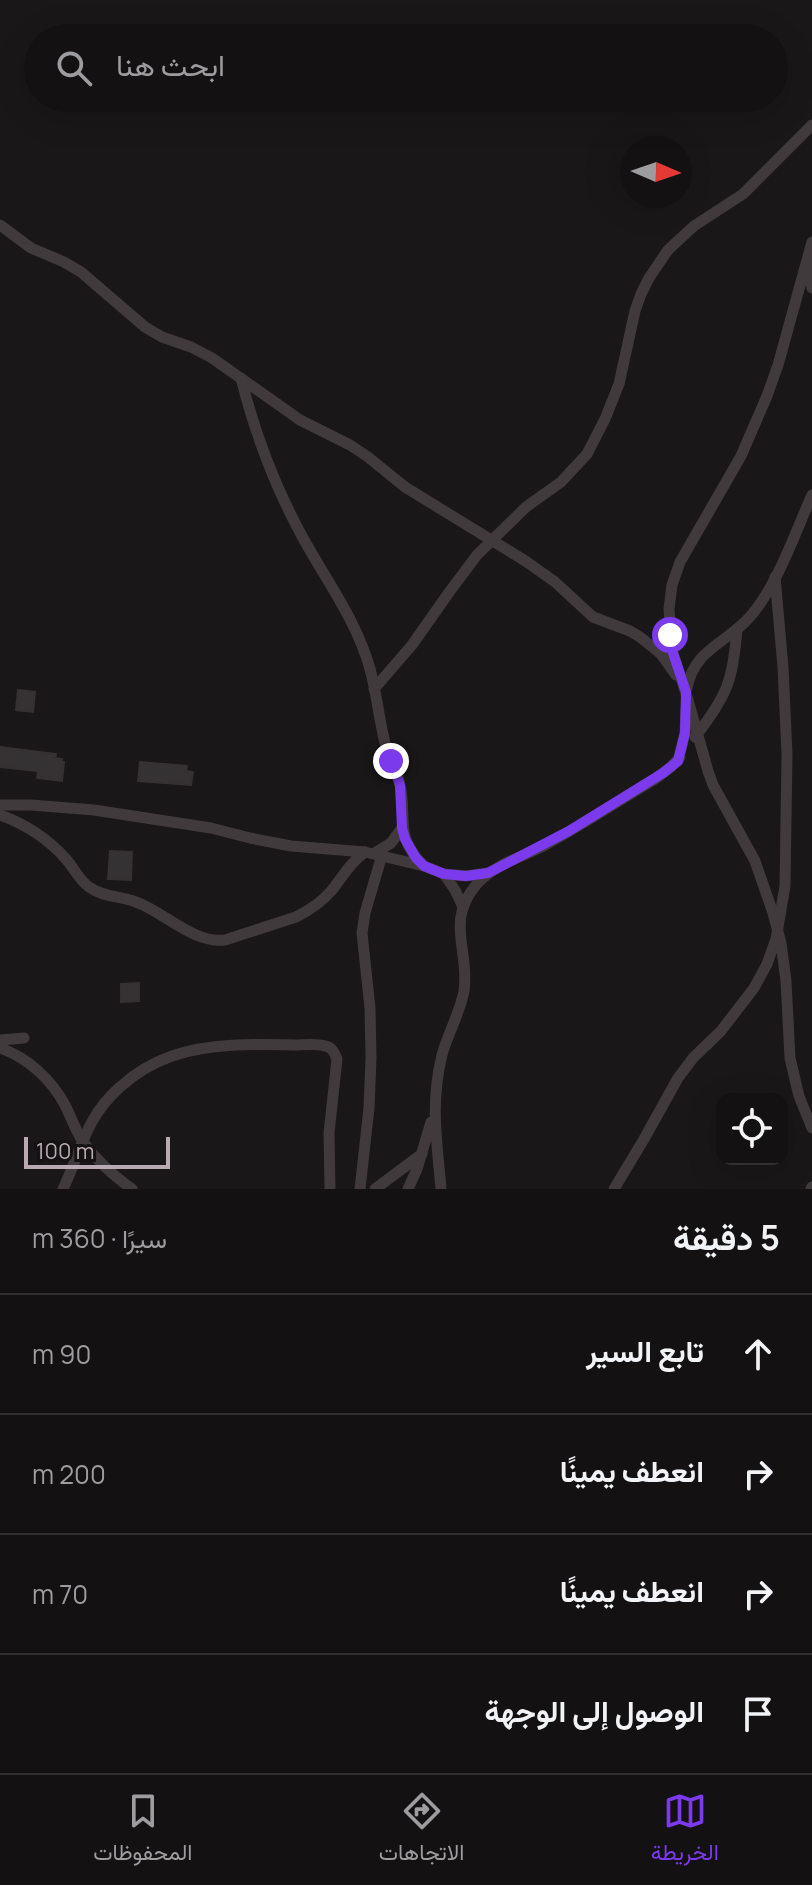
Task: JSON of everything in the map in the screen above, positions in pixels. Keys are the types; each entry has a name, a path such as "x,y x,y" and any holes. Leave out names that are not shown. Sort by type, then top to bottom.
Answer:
{"street":[{"path":"374,689 412,645 463,573 492,540 526,507 561,482 587,454 619,384 641,294 668,250 694,226 743,194 812,125"},
{"path":"0,225 31,248 81,272 145,327 202,352 300,420 350,445 405,487 541,571 593,617 630,631 670,665 686,698"},
{"path":"812,242 778,365 755,426 725,485 685,552 672,585 669,609 672,650 702,755 713,785 755,861 778,931 786,981 790,1058 799,1096 812,1128"},
{"path":"808,256 812,288"},
{"path":"241,378 257,436 278,489 366,655 385,744 400,785 402,828 410,849 424,866"},
{"path":"678,761 685,733 689,677 698,660 755,611 775,577 812,495"},
{"path":"614,1189 678,1078 693,1058 721,1031 754,988 767,964 778,931 785,876 787,754 775,577"},
{"path":"408,1189 422,1154 434,1110 442,1056 463,993 465,978 459,935 463,907 469,894 488,873 569,831 678,761 715,711 730,681 737,629"},
{"path":"0,805 94,810 211,828 291,846 374,853 444,874 466,876 488,873"},
{"path":"0,815 21,823 41,836 90,887 108,896 143,905 213,941 225,940 306,912 323,900 352,863 391,843 402,828"},
{"path":"360,1189 371,1058 370,1008 362,933 374,853"},
{"path":"444,874 463,907"},
{"path":"0,1040 24,1038"},
{"path":"63,1189 82,1140 97,1112 118,1088 143,1070 172,1056 202,1049 241,1046 325,1046 335,1053 337,1059 329,1133 330,1189"},
{"path":"0,1048 13,1052 42,1074 64,1103 82,1140 110,1171 132,1189"},
{"path":"434,1110 441,1189"},
{"path":"375,1189 422,1154"}],"building":[{"path":"18,690 35,692 33,712 16,710"},
{"path":"0,747 56,754 55,758 64,762 62,781 37,778 38,771 0,767"},
{"path":"140,762 187,766 186,771 193,772 191,785 138,781"},
{"path":"110,851 132,852 131,880 108,879"},
{"path":"139,983 139,1001 121,1002 121,984"}],"route":[{"path":"391,761 400,785 402,828 416,858 424,866 444,874 466,876 488,873 569,831 678,761 687,719 686,692 670,635"}]}
